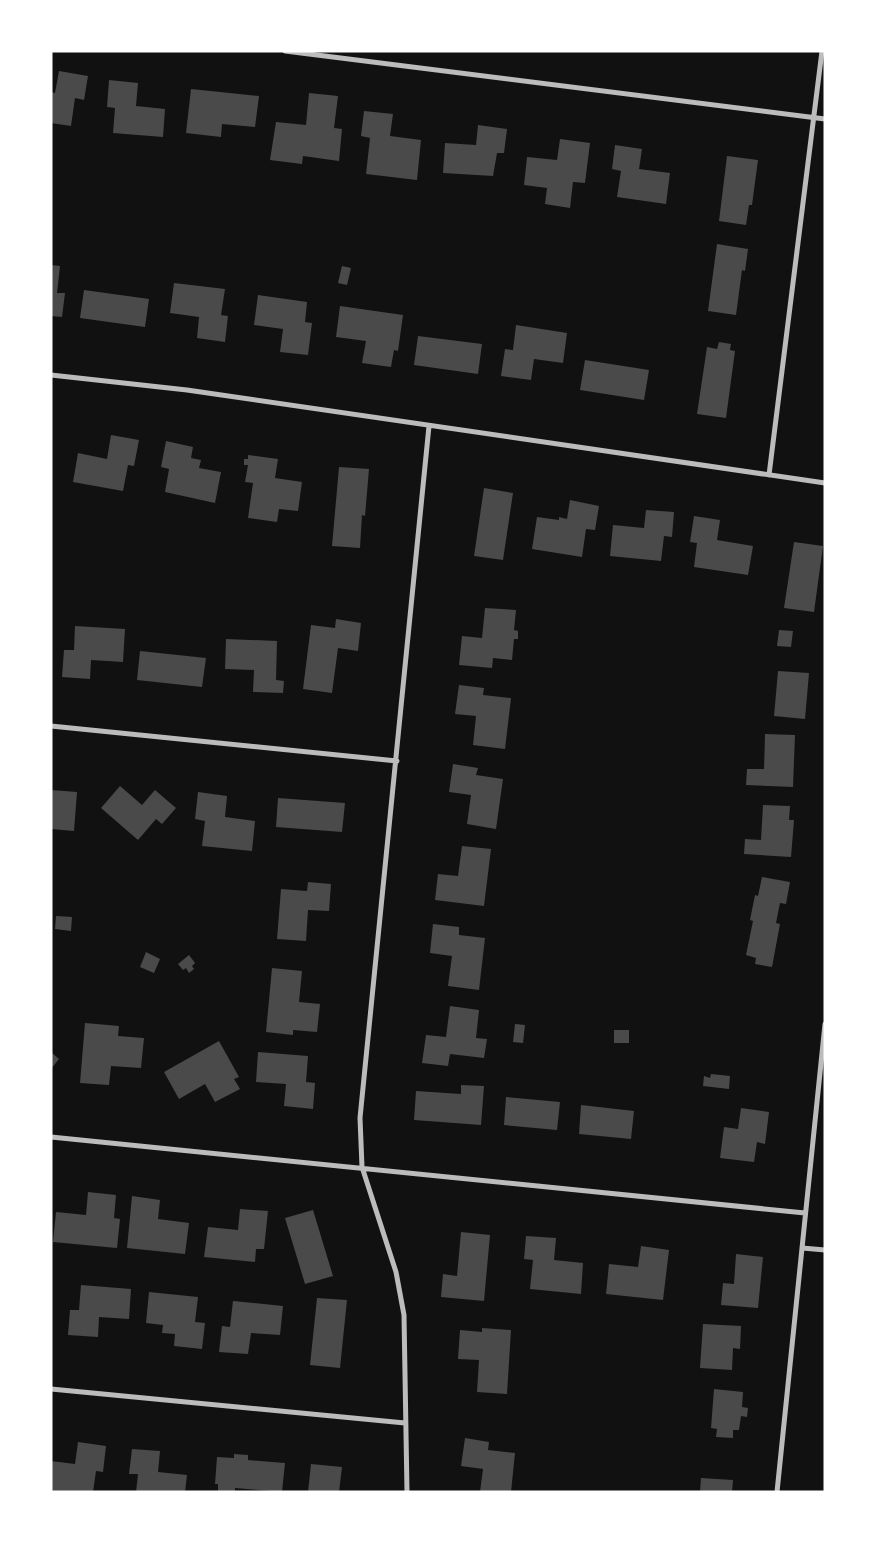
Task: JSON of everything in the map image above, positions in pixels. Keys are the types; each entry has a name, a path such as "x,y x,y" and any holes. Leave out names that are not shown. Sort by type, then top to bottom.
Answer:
{"street":[{"path":"284,51 825,119"},
{"path":"769,475 822,51"},
{"path":"51,375 187,390 825,483"},
{"path":"407,1492 402,1293 362,1167 360,1118 429,426"},
{"path":"51,726 397,761"},
{"path":"777,1492 825,1024"},
{"path":"51,1137 806,1212"},
{"path":"802,1248 825,1250"},
{"path":"51,1389 405,1423"}],"building":[{"path":"59,71 88,76 84,100 75,98 71,126 51,123 51,92 55,93"},
{"path":"109,80 138,83 136,106 165,109 163,137 113,133 115,108 107,107"},
{"path":"191,89 259,96 255,127 222,124 221,137 186,133"},
{"path":"309,93 338,96 334,128 342,129 339,161 303,156 302,164 270,160 276,122 306,125"},
{"path":"364,111 393,114 390,136 421,140 417,180 366,174 370,138 361,136"},
{"path":"478,125 507,129 504,153 497,153 493,176 443,173 445,143 476,145"},
{"path":"560,139 590,143 585,183 573,182 570,208 545,204 547,188 524,185 527,157 557,160"},
{"path":"615,145 642,149 639,169 670,173 666,204 617,197 621,171 612,169"},
{"path":"727,156 758,160 752,205 749,205 746,225 719,221"},
{"path":"717,244 748,249 745,271 742,270 736,315 708,311"},
{"path":"51,265 60,266 57,293 65,293 62,317 51,316"},
{"path":"342,266 351,268 347,285 338,283"},
{"path":"174,283 225,289 221,315 228,316 225,342 197,338 199,317 170,313"},
{"path":"84,290 149,299 145,327 80,318"},
{"path":"258,295 307,302 305,322 312,323 308,355 280,352 283,329 254,325"},
{"path":"340,306 403,315 398,351 394,350 391,367 362,363 366,341 336,337"},
{"path":"516,325 567,333 563,363 534,359 531,380 501,376 505,349 513,350"},
{"path":"418,336 482,344 478,374 414,365"},
{"path":"719,342 731,344 730,350 735,351 726,418 697,414 707,347 717,349"},
{"path":"585,360 649,370 644,400 580,390"},
{"path":"111,435 139,440 134,466 128,465 123,491 73,482 78,453 107,459"},
{"path":"166,441 193,447 191,458 201,460 199,468 221,472 215,503 165,492 169,469 161,467"},
{"path":"248,455 278,459 275,478 302,482 298,511 279,509 277,522 248,518 253,483 245,482 248,465 244,465 244,459 248,459"},
{"path":"339,467 369,469 365,516 362,515 360,548 332,546"},
{"path":"484,488 513,493 503,560 474,556"},
{"path":"570,500 599,506 595,530 586,529 582,557 532,549 537,517 559,520 559,517 567,519"},
{"path":"646,510 674,512 672,537 664,536 661,561 610,556 613,525 644,528"},
{"path":"694,516 720,520 717,540 753,546 748,575 694,567 697,543 690,542"},
{"path":"794,542 823,546 814,612 784,608"},
{"path":"485,608 516,610 514,630 518,631 518,639 514,639 512,660 493,658 492,668 459,665 462,636 482,638"},
{"path":"336,619 361,623 358,651 338,648 332,693 303,689 311,625 335,628"},
{"path":"75,626 125,629 123,662 91,660 90,679 62,677 64,650 74,650"},
{"path":"779,630 793,631 791,647 777,646"},
{"path":"226,639 277,641 276,680 284,681 283,693 253,692 254,670 225,669"},
{"path":"140,651 206,658 202,687 137,680"},
{"path":"778,671 809,673 805,719 774,716"},
{"path":"459,685 484,688 483,695 511,698 505,749 473,745 476,716 455,714"},
{"path":"765,734 795,735 793,787 746,785 747,769 764,769"},
{"path":"453,764 478,768 476,775 503,779 496,829 467,824 471,795 449,792"},
{"path":"120,786 142,805 155,790 176,808 162,824 156,819 138,840 101,808"},
{"path":"51,790 77,792 74,831 51,829"},
{"path":"198,792 227,796 225,817 255,821 252,851 202,846 205,821 195,819"},
{"path":"278,798 345,803 342,832 276,827"},
{"path":"763,805 790,806 789,820 794,820 791,857 744,854 745,839 761,840"},
{"path":"462,846 491,849 484,906 435,900 438,874 458,876"},
{"path":"762,877 790,882 786,904 780,903 776,923 780,924 772,967 755,964 756,958 746,955 753,921 750,920 755,895 758,896"},
{"path":"308,882 331,884 329,911 308,910 306,941 277,939 281,889 307,891"},
{"path":"56,916 72,917 71,931 55,929"},
{"path":"433,924 459,927 459,935 485,938 479,990 448,986 452,956 430,953"},
{"path":"146,952 160,959 154,973 140,967"},
{"path":"189,955 195,963 192,966 194,969 189,973 186,968 183,970 178,964"},
{"path":"272,968 302,971 299,1002 320,1004 317,1032 293,1030 293,1035 266,1032"},
{"path":"450,1006 479,1010 476,1038 487,1039 484,1058 450,1054 448,1066 422,1063 426,1035 446,1037"},
{"path":"85,1023 119,1026 118,1036 144,1038 141,1068 111,1066 109,1085 80,1083"},
{"path":"515,1024 525,1025 523,1043 513,1042"},
{"path":"614,1030 629,1030 629,1043 614,1043"},
{"path":"219,1041 239,1077 234,1079 240,1089 215,1102 205,1084 179,1099 164,1072"},
{"path":"51,1052 59,1059 51,1069"},
{"path":"258,1052 308,1056 306,1082 315,1083 313,1109 284,1106 286,1084 256,1082"},
{"path":"711,1074 730,1076 729,1089 703,1086 704,1076 710,1078"},
{"path":"461,1085 484,1086 481,1125 414,1120 416,1091 461,1094"},
{"path":"506,1097 560,1102 557,1130 504,1125"},
{"path":"581,1105 634,1111 631,1139 579,1134"},
{"path":"741,1108 769,1112 765,1144 757,1142 754,1162 720,1158 724,1127 738,1129"},
{"path":"88,1192 116,1195 114,1218 120,1219 117,1248 53,1242 56,1212 86,1215"},
{"path":"132,1196 160,1200 158,1219 189,1223 185,1254 127,1248"},
{"path":"240,1209 268,1211 264,1249 256,1249 255,1262 204,1257 208,1227 238,1230"},
{"path":"313,1210 333,1276 305,1284 285,1218"},
{"path":"461,1232 490,1235 484,1301 441,1297 443,1274 457,1276"},
{"path":"526,1236 556,1238 554,1260 583,1263 581,1294 530,1289 533,1260 524,1259"},
{"path":"641,1246 669,1250 663,1300 606,1294 609,1264 638,1267"},
{"path":"736,1254 763,1257 758,1308 721,1305 723,1283 734,1284"},
{"path":"81,1285 131,1289 129,1319 99,1317 98,1337 68,1335 70,1310 79,1310"},
{"path":"149,1292 198,1297 195,1322 205,1323 202,1349 174,1346 175,1334 162,1333 163,1325 146,1323"},
{"path":"317,1298 347,1300 340,1368 310,1365"},
{"path":"233,1301 283,1306 280,1335 251,1333 248,1354 219,1352 222,1326 230,1327"},
{"path":"703,1324 741,1326 740,1349 733,1348 732,1370 700,1368"},
{"path":"482,1328 511,1330 507,1394 477,1392 479,1360 458,1359 460,1330 482,1332"},
{"path":"714,1389 743,1392 742,1407 748,1408 747,1417 741,1416 739,1430 733,1430 733,1438 716,1437 717,1429 711,1428"},
{"path":"465,1438 489,1442 488,1450 515,1453 511,1492 480,1492 483,1469 461,1466"},
{"path":"78,1442 106,1446 103,1472 96,1471 93,1492 51,1491 51,1461 75,1464"},
{"path":"132,1449 160,1451 158,1472 187,1475 185,1492 136,1492 138,1474 129,1474"},
{"path":"234,1454 248,1455 248,1460 285,1463 282,1492 235,1488 235,1492 218,1492 218,1484 215,1484 217,1457 234,1458"},
{"path":"311,1464 342,1467 339,1492 308,1492"},
{"path":"701,1478 733,1480 732,1492 700,1492"}]}
